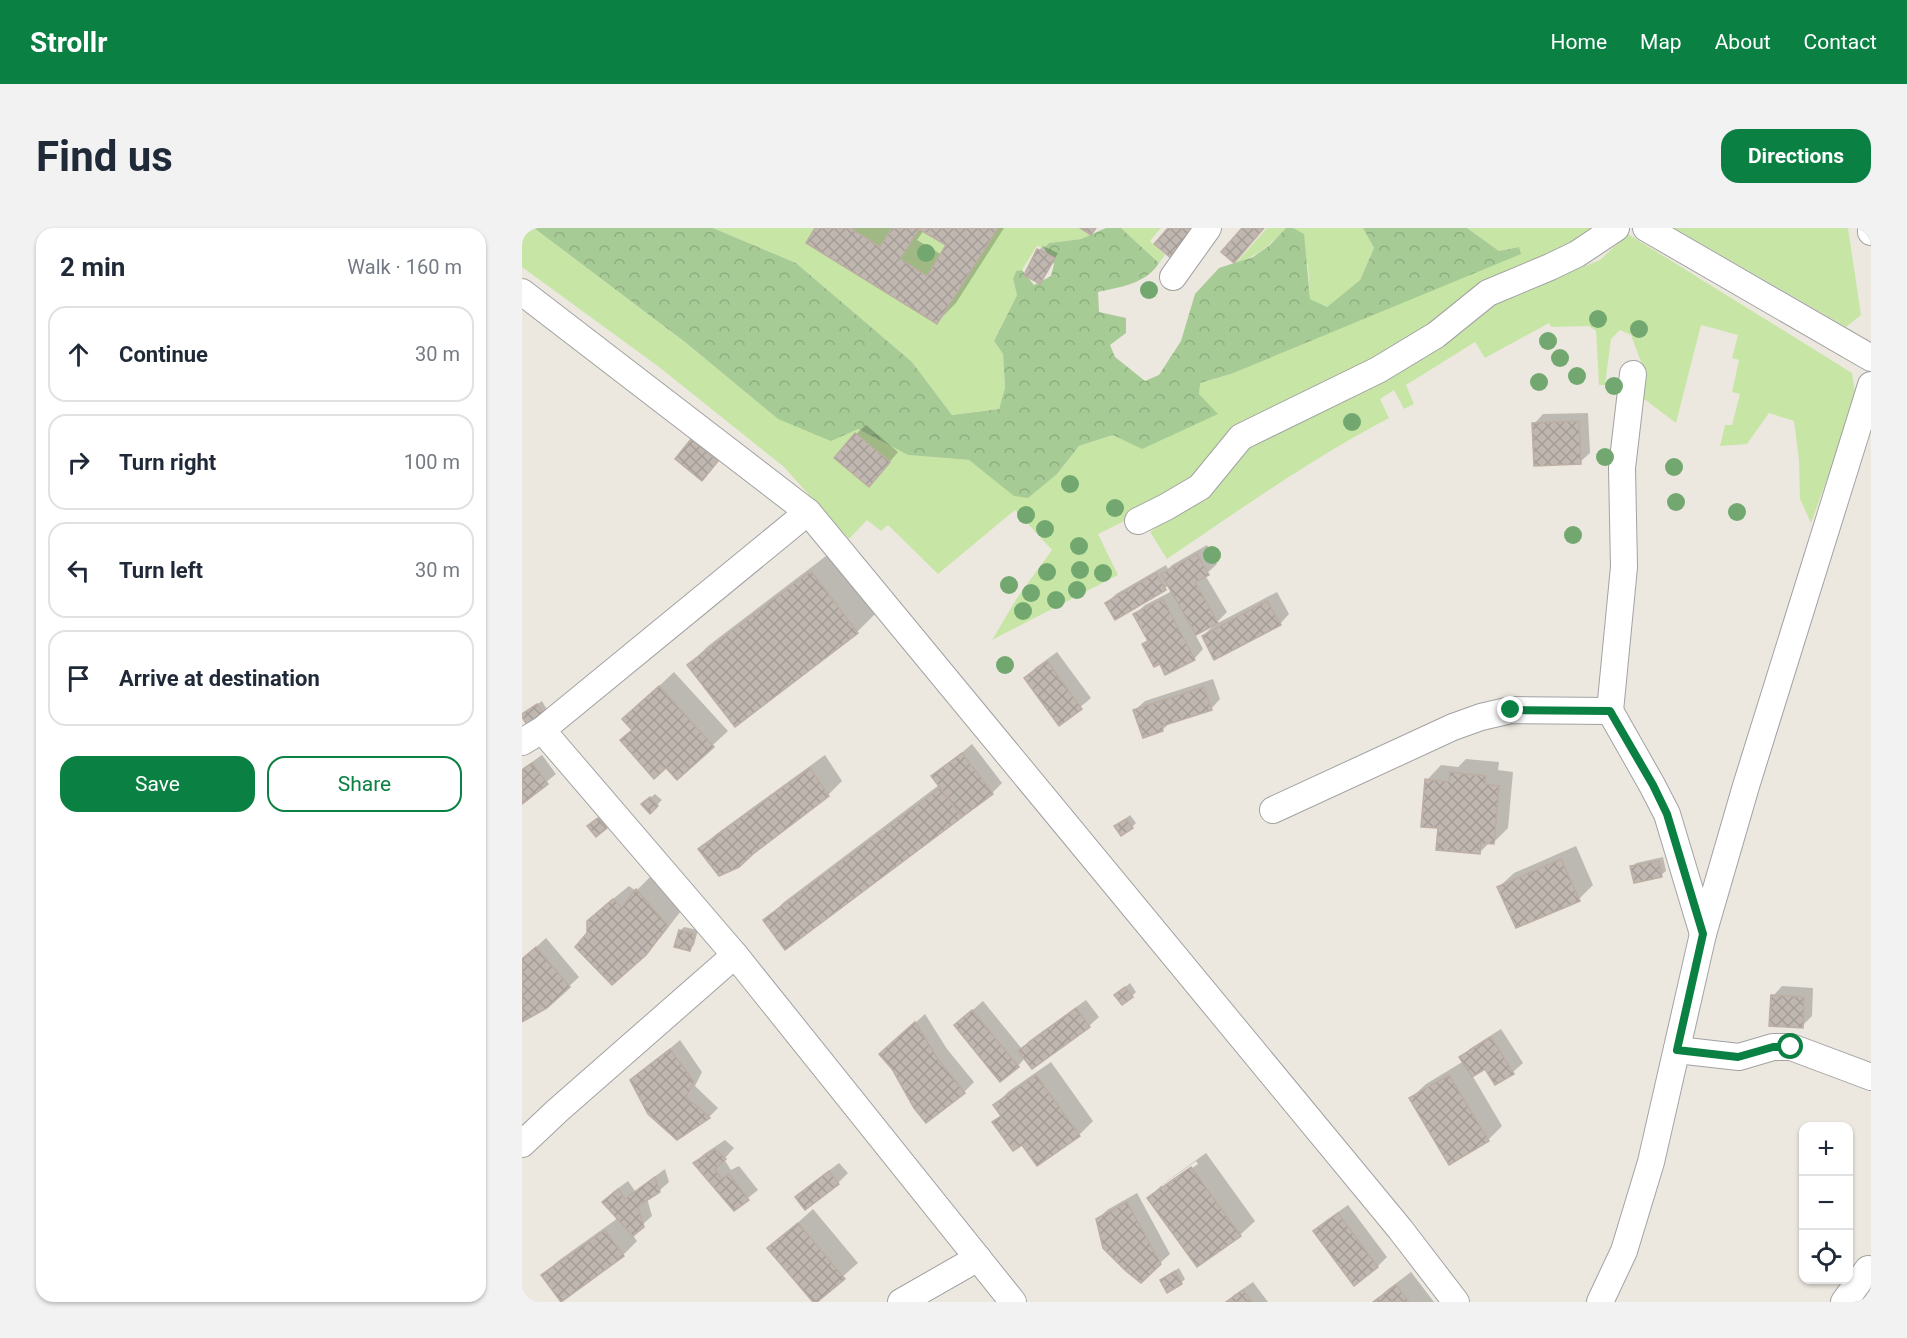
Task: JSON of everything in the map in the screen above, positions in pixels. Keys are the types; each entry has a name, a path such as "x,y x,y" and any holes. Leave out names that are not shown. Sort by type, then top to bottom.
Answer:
{"street":[{"path":"1173,277 1208,228"},
{"path":"1138,521 1200,487 1241,437 1378,370 1436,335 1488,293 1577,254 1616,228"},
{"path":"1646,228 1871,358"},
{"path":"522,292 808,512 1400,1229 1456,1302"},
{"path":"1633,374 1622,468 1624,567 1610,711 1667,814 1703,934"},
{"path":"1600,1302 1624,1251 1651,1162 1703,934 1746,786 1871,385"},
{"path":"808,512 532,736 735,955 1013,1302"},
{"path":"1273,810 1454,727 1481,717 1511,710 1610,711"},
{"path":"522,1144 556,1111 735,955"},
{"path":"1677,1050 1738,1057 1773,1047 1791,1047 1871,1077"},
{"path":"901,1302 978,1258"},
{"path":"1844,1302 1863,1266"}],"green space":[{"path":"522,228 534,228 685,342 778,419 858,429 908,455 969,460 992,477 1057,474 1079,446 1113,435 1217,414 1198,394 1200,383 1231,374 1519,247 1499,251 1467,228 1599,228 1268,421 1196,486 1098,534 1118,575 992,640 1017,598 1052,550 1015,510 938,574 888,525 881,531 867,520 849,539 784,467 659,367 522,267"},
{"path":"534,228 713,228 796,263 912,362 952,415 999,409 1005,388 1003,354 994,341 1017,295 1013,279 1016,271 1022,270 1034,285 1051,276 1054,264 1044,248 1049,243 1081,239 1106,228 1121,228 1159,263 1154,270 1140,280 1098,292 1099,312 1126,318 1126,333 1110,345 1115,357 1145,381 1159,375 1181,341 1195,294 1219,268 1253,257 1270,245 1286,228 1293,228 1304,234 1310,299 1327,307 1360,280 1374,248 1363,228 1467,228 1499,251 1519,247 1521,254 1231,374 1200,383 1199,394 1218,414 1142,449 1113,435 1079,446 1057,474 1028,498 1014,496 969,460 908,455 858,429 831,441 778,419 685,342"},
{"path":"713,228 1079,228 1090,235 1081,239 1049,243 1044,248 1037,246 1022,270 1016,271 1013,279 1017,295 994,341 1003,354 1005,388 999,409 952,415 912,362 796,263"},
{"path":"1121,228 1161,228 1150,241 1165,255 1159,263"},
{"path":"1267,228 1286,228 1264,249 1236,263"},
{"path":"1293,228 1363,228 1374,248 1360,280 1327,307 1310,299 1308,266"},
{"path":"1674,228 1848,228 1861,315 1846,327"},
{"path":"1628,234 1852,373 1856,399 1811,523 1800,499 1799,460 1794,421 1769,413 1747,444 1720,446 1725,425 1732,425 1740,394 1732,392 1739,360 1732,358 1738,335 1701,325 1676,423 1644,399 1641,362 1631,335 1620,330 1611,339 1605,385 1599,385 1596,331 1589,326 1551,327 1549,323 1485,358 1475,342 1406,385 1414,404 1404,409 1394,390 1380,399 1389,418 1303,468 1167,559 1150,532 1206,490 1261,435 1495,299 1600,260"}],"building":[{"path":"815,228 854,228 853,230 880,247 892,228 998,228 937,324 806,243","holes":["919,229 946,245 927,276 900,259"]},
{"path":"1080,228 1096,228 1091,235"},
{"path":"1168,228 1195,228 1171,258 1154,244"},
{"path":"1242,228 1264,228 1234,263 1221,252"},
{"path":"1037,249 1055,258 1040,284 1024,275"},
{"path":"1579,421 1581,464 1534,466 1532,423"},
{"path":"855,433 890,462 869,487 834,458"},
{"path":"691,439 718,461 702,481 675,459"},
{"path":"1197,554 1209,575 1195,582 1218,623 1196,635 1161,574"},
{"path":"811,571 858,633 735,727 687,665"},
{"path":"1156,573 1166,590 1115,620 1105,603"},
{"path":"1163,599 1195,660 1165,675 1160,664 1154,667 1142,644 1148,641 1133,614"},
{"path":"1267,601 1281,625 1214,660 1202,636"},
{"path":"1047,661 1082,709 1059,726 1024,678"},
{"path":"659,686 714,747 677,780 666,768 654,779 620,740 632,730 622,719"},
{"path":"1204,687 1212,710 1162,726 1163,731 1143,738 1133,710"},
{"path":"537,704 546,718 529,728 522,714"},
{"path":"962,753 993,794 962,817 931,776"},
{"path":"532,763 548,784 522,804 522,770"},
{"path":"810,768 829,796 739,867 719,876 698,849"},
{"path":"1450,772 1486,776 1485,784 1499,786 1494,844 1481,843 1480,854 1436,850 1438,828 1421,827 1425,779 1449,782"},
{"path":"940,788 962,817 785,950 763,920"},
{"path":"650,797 658,806 650,814 641,804"},
{"path":"598,818 607,828 596,837 587,826"},
{"path":"1126,819 1133,828 1121,836 1114,826"},
{"path":"1561,859 1580,901 1516,928 1497,887"},
{"path":"1659,861 1662,877 1634,883 1630,866"},
{"path":"636,889 668,926 646,955 612,985 575,947 587,933 587,921 613,899 622,907"},
{"path":"679,930 695,934 690,951 674,947"},
{"path":"536,947 570,987 547,1008 522,1022 522,959"},
{"path":"1125,987 1133,997 1122,1005 1114,995"},
{"path":"1771,995 1804,997 1803,1028 1769,1026"},
{"path":"1076,1008 1090,1027 1032,1069 1018,1051"},
{"path":"972,1010 1019,1067 1000,1082 954,1025"},
{"path":"915,1022 938,1059 965,1093 926,1123 914,1108 892,1069 879,1054"},
{"path":"1491,1037 1514,1074 1495,1085 1485,1069 1472,1077 1459,1057"},
{"path":"670,1049 694,1082 686,1097 710,1118 677,1140 648,1114 630,1080"},
{"path":"1036,1075 1080,1136 1037,1166 1022,1145 1013,1151 992,1122 1001,1116 993,1105"},
{"path":"1449,1075 1489,1141 1449,1165 1409,1098"},
{"path":"715,1149 726,1159 715,1169 721,1179 729,1174 749,1200 734,1211 693,1163"},
{"path":"1191,1167 1241,1236 1197,1267 1147,1198"},
{"path":"829,1171 839,1184 805,1210 795,1197"},
{"path":"655,1177 660,1192 638,1206 644,1227 633,1236 602,1202 618,1189 625,1199"},
{"path":"1127,1202 1161,1264 1141,1283 1103,1248 1096,1219"},
{"path":"1338,1213 1378,1267 1354,1286 1313,1231"},
{"path":"798,1223 845,1279 817,1302 813,1302 767,1248"},
{"path":"605,1230 624,1256 561,1302 541,1275"},
{"path":"1175,1271 1182,1284 1167,1293 1160,1280"},
{"path":"1396,1285 1409,1302 1373,1302"},
{"path":"1243,1290 1252,1302 1226,1302"}],"route":[{"path":"1511,710 1610,711 1653,785 1667,814 1703,934 1677,1050 1738,1057 1773,1047 1791,1047"}]}
